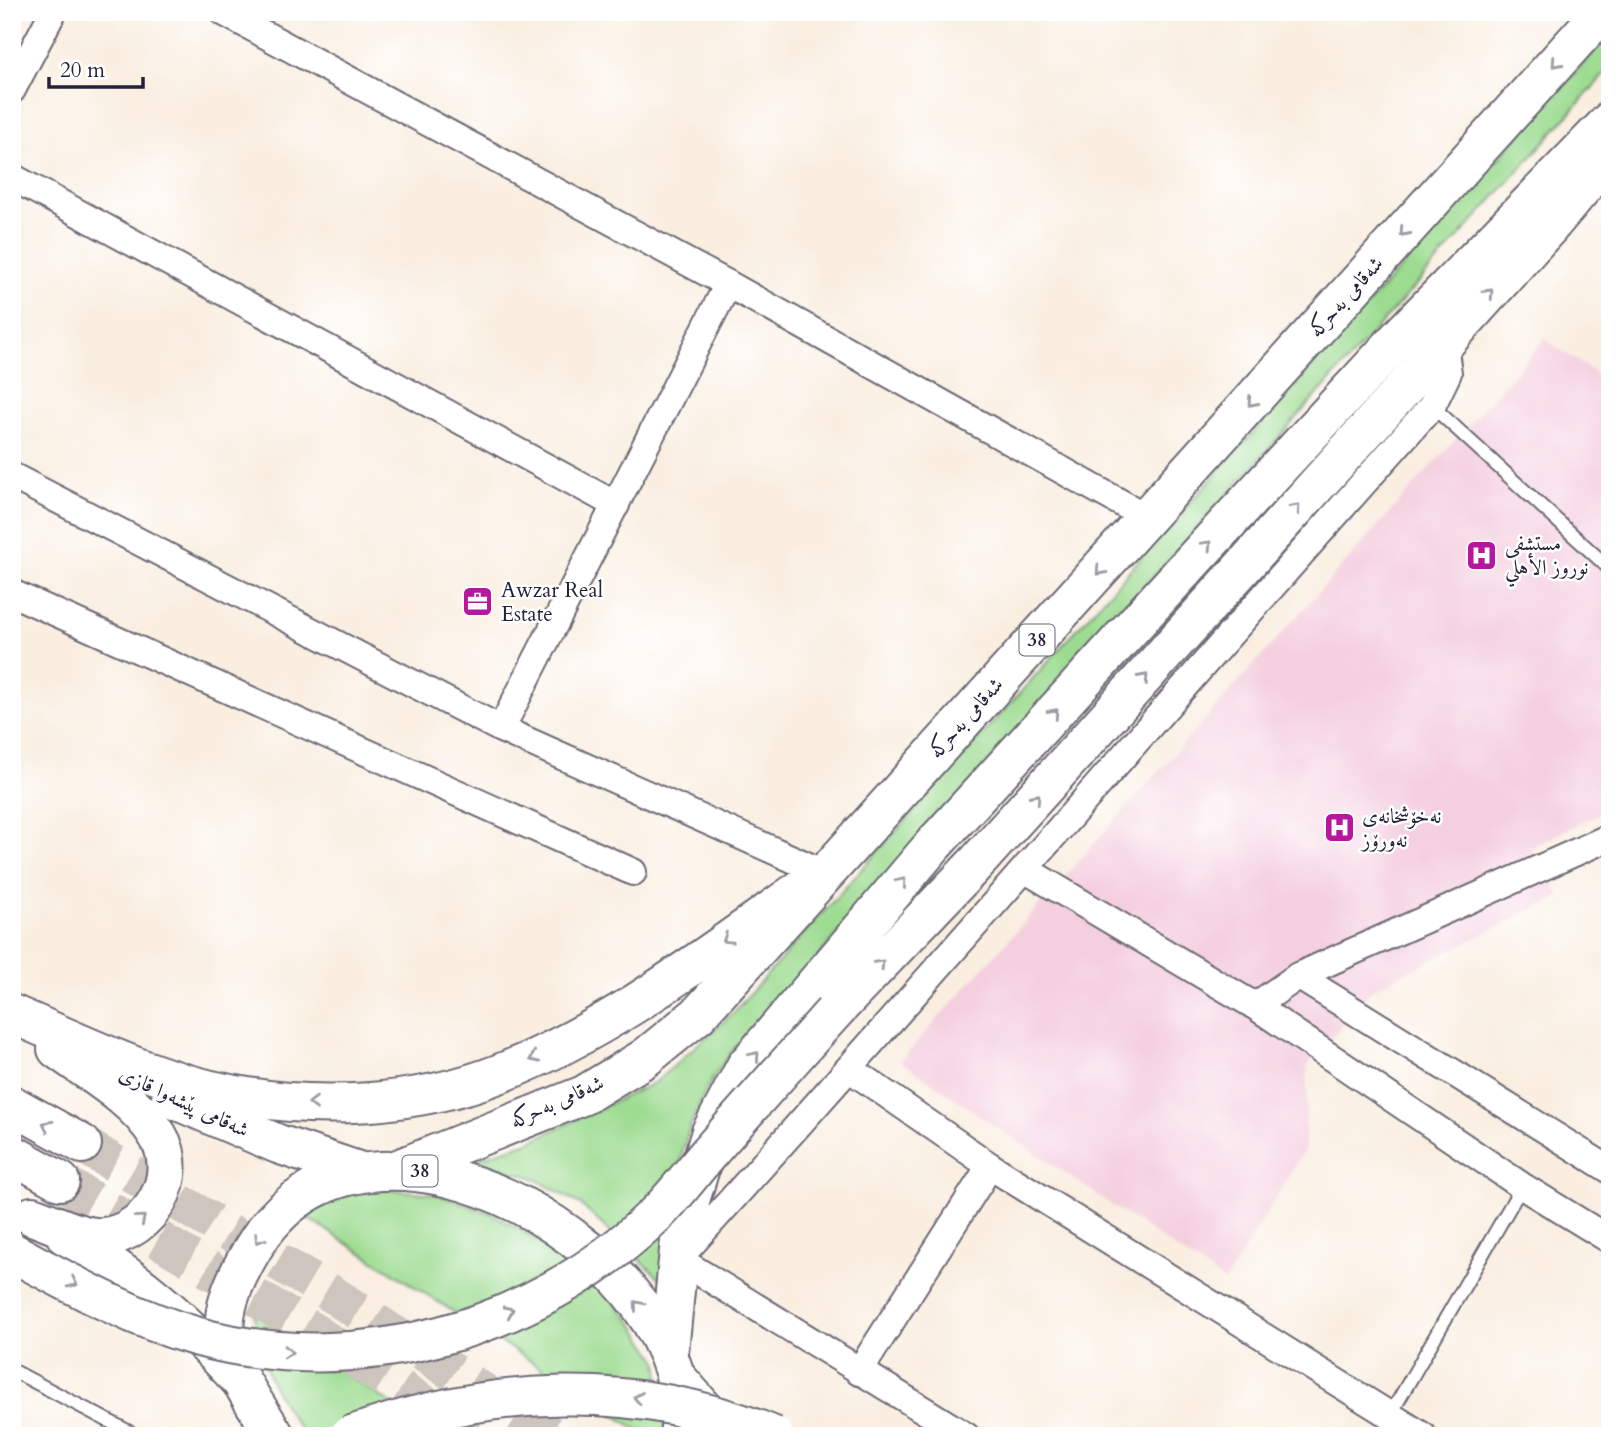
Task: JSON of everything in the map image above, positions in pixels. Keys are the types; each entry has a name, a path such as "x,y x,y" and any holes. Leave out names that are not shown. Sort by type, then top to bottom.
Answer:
{"main road":[{"name":"شەقامی بەحرکە","path":"398,1169 584,1095 645,1058 698,1015 1602,12"},
{"name":"38","path":"674,1365 681,1230 711,1132 747,1066 933,845 1150,607 1406,330 1610,121"},
{"path":"12,1252 146,1317 222,1343 314,1353 377,1350 437,1337 531,1301 575,1277 627,1240 681,1188 833,1013 978,862 1444,344 1610,155"},
{"path":"17,1021 149,1072 230,1094 308,1104 409,1097 500,1074 588,1032 824,873"},
{"path":"17,1021 112,1089 148,1121 160,1139 166,1161 165,1182 157,1203 144,1220 125,1231 103,1237 22,1211"},
{"name":"شەقامی پێشەوا قازی","path":"17,1021 195,1110 278,1144 361,1172"},
{"path":"12,1105 82,1144"},
{"path":"12,1154 60,1181"},
{"name":"شەقامی پێشەوا قازی","path":"275,1436 225,1351 224,1328 232,1287 262,1233 300,1195 328,1180 361,1172 398,1169 435,1173 470,1182 541,1217 599,1259 648,1318 674,1365 729,1436"},
{"name":"شەقامی پێشەوا قازی","path":"22,1211 95,1253 151,1292 195,1332 240,1380"},
{"name":"شەقامی پێشەوا قازی","path":"674,1365 682,1419 679,1436"},
{"path":"240,1380 245,1436"},
{"path":"349,1436 400,1419 472,1402 578,1394 630,1396 666,1402 774,1436"}],"street":[{"path":"12,90 53,12"},
{"path":"223,12 728,284 1148,518"},
{"path":"12,177 616,505"},
{"path":"501,729 728,284"},
{"path":"966,1436 678,1259 1026,870 1178,691 1432,406 1448,373 1444,344"},
{"path":"12,476 501,729 824,873"},
{"path":"12,593 633,872"},
{"path":"1255,1006 1298,976 1610,837"},
{"path":"1026,870 1255,1006 1522,1186 1610,1240"},
{"path":"1298,976 1610,1170"},
{"path":"850,1069 990,1166 1423,1436"},
{"path":"859,1372 990,1166"}],"lane":[{"path":"1432,406 1610,569"},
{"path":"1390,1415 1522,1186"},
{"path":"12,1370 137,1436"}],"shaded area":[{"name":"نەخۆشخانەی نەورۆز","path":"1545,339 1610,383 1610,808 1531,848 1561,896 1374,988 1308,1065 1305,1149 1225,1282 900,1061"}],"green space":[{"path":"1610,34 1610,68 1106,629 726,1059 695,1114 680,1161 665,1283 581,1205 532,1177 469,1161 529,1142 656,1082 734,1012"},
{"path":"389,1190 436,1194 493,1214 556,1251 602,1290 631,1321 658,1361 667,1436 647,1436 306,1217 341,1195"},
{"path":"254,1313 440,1436 306,1436 285,1408 270,1379 259,1347"}],"tunnel":[{"path":"82,1144 327,1291 552,1436"},
{"path":"60,1181 306,1327 473,1436"}],"place":[{"name":"مستشفى نوروز الأهلي","path":"1482,555"},
{"name":"Awzar Real Estate","path":"478,602"},
{"name":"نەخۆشخانەی نەورۆز","path":"1339,828"}]}
